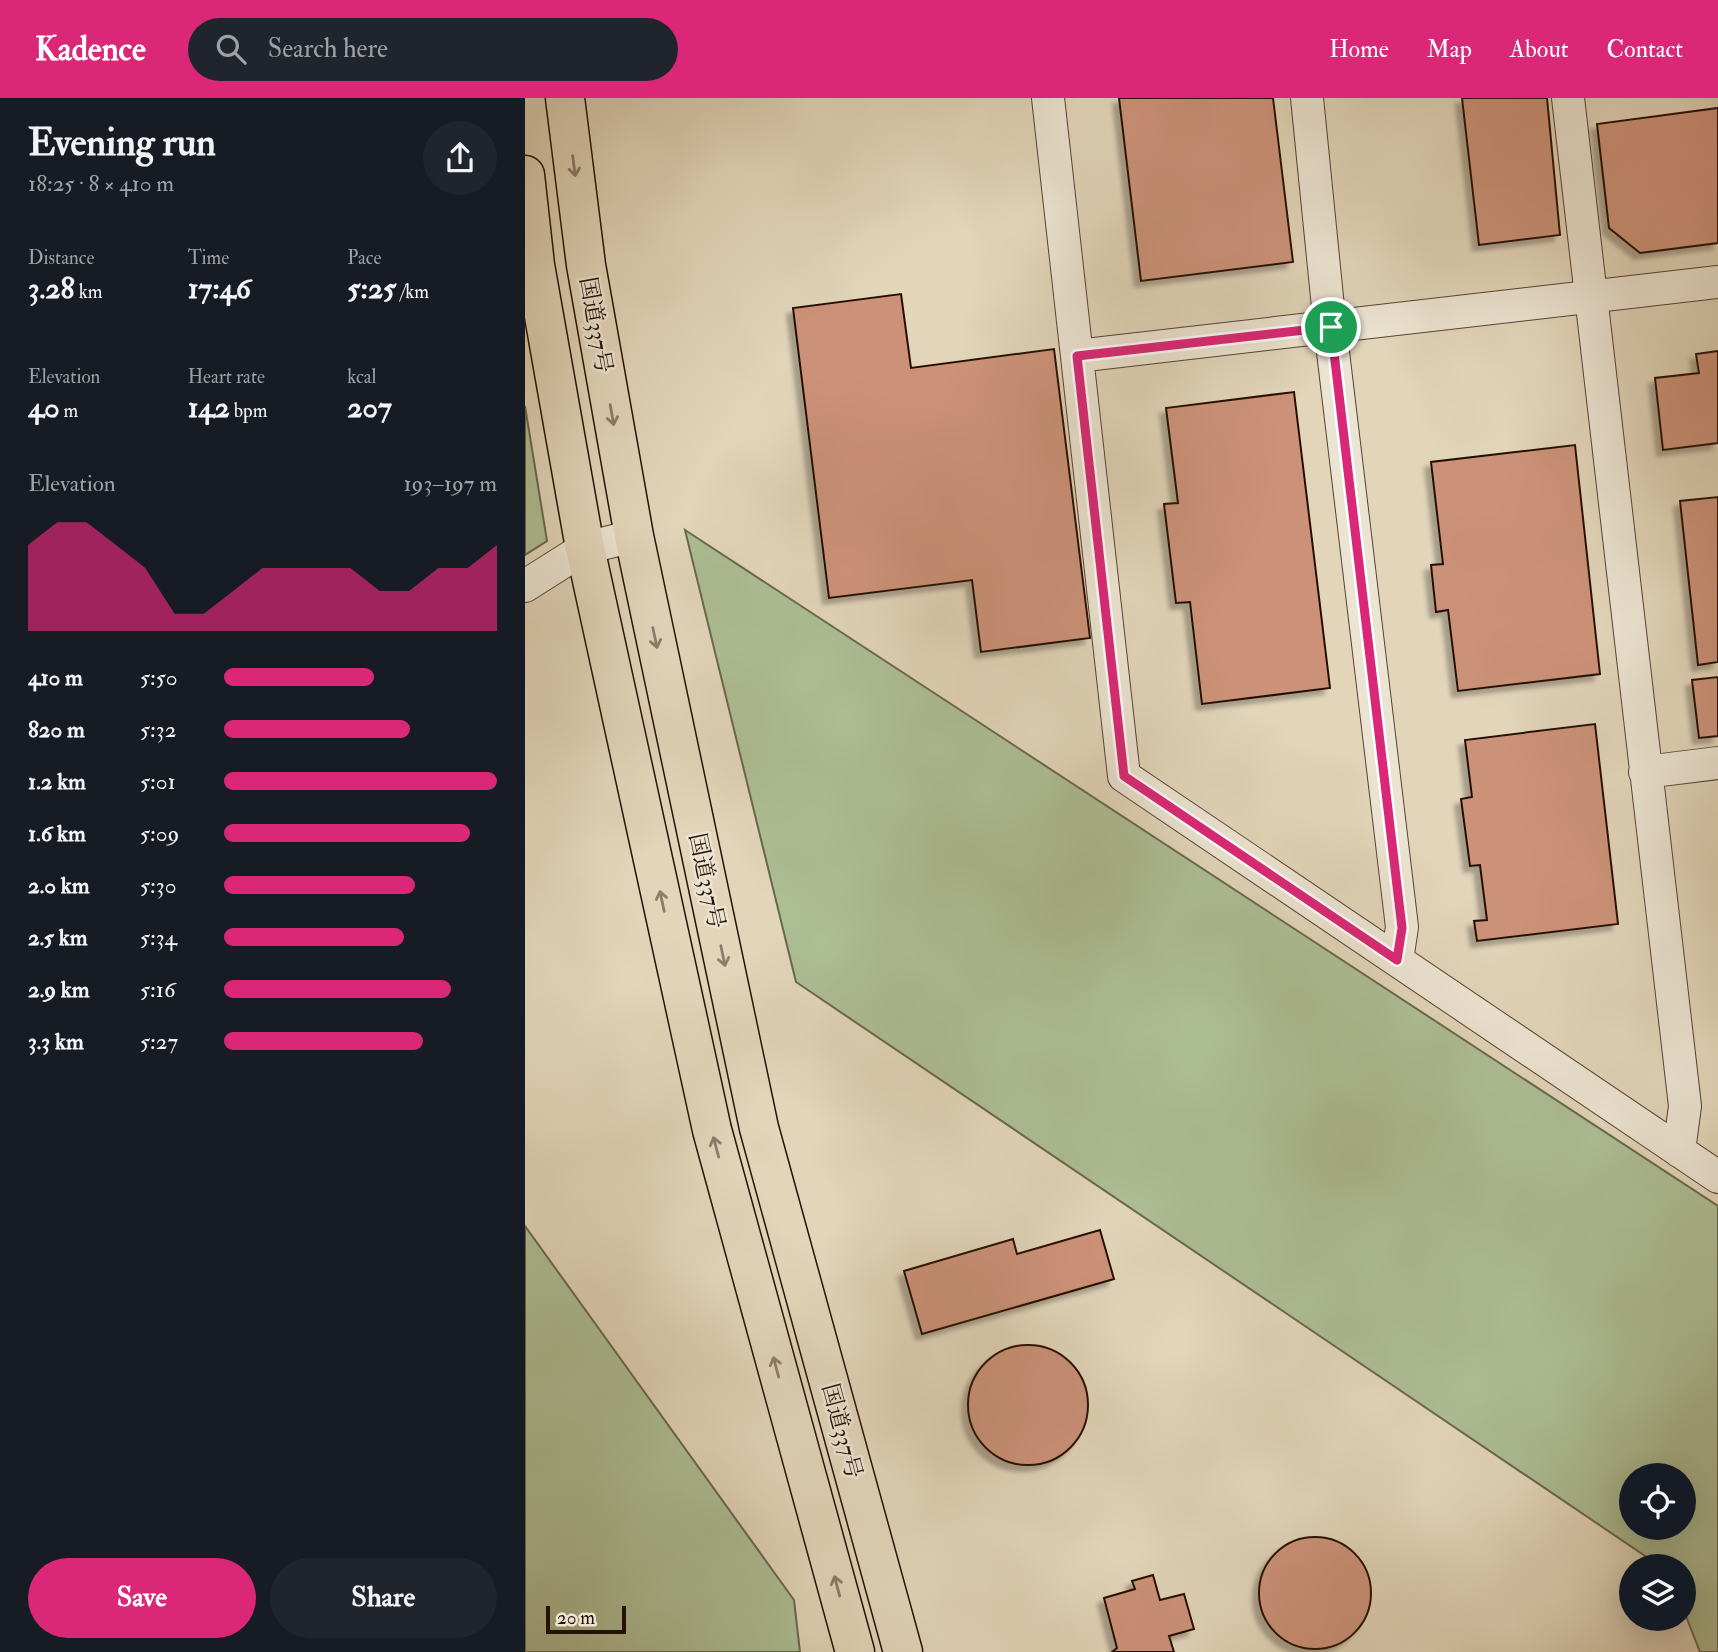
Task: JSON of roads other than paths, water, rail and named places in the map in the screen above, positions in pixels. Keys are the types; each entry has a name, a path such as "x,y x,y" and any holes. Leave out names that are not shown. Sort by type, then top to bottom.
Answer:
{"highway":[{"name":"国道337号","path":"565,98 586,265 634,536 759,1128 903,1652"},
{"name":"国道337号","path":"525,175 535,265 585,548 712,1130 855,1652"}],"street":[{"path":"1048,98 1124,776 1718,1177"},
{"path":"1307,98 1331,327 1402,928 1397,960"},
{"path":"1568,98 1685,1106 1679,1151"},
{"path":"1077,356 1718,282"},
{"path":"525,586 585,548 634,536"},
{"path":"1645,772 1718,763"}]}
